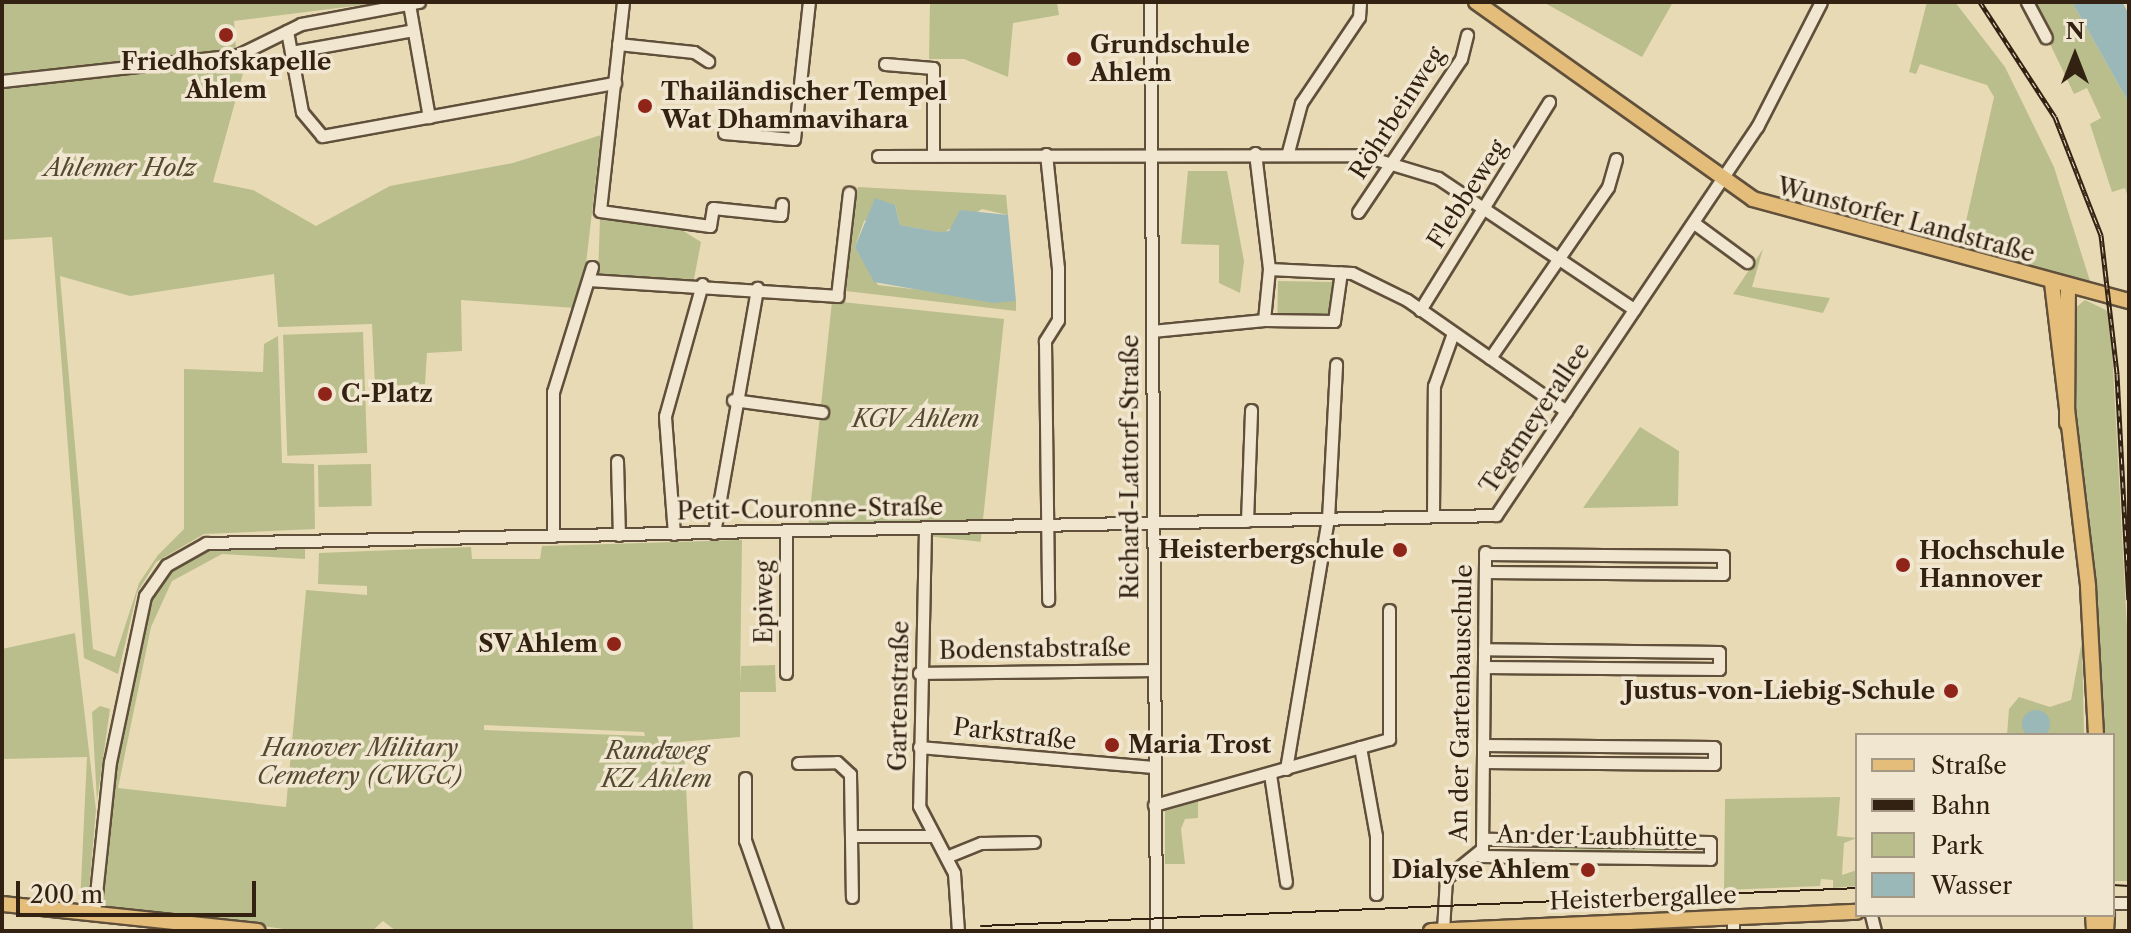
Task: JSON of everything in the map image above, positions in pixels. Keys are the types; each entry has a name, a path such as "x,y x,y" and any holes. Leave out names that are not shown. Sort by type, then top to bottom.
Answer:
{"main road":[{"name":"Wunstorfer Landstraße","path":"1476,2 1722,180 1774,208 2129,301"},
{"path":"2052,283 2066,431 2088,587 2096,733"},
{"path":"2066,431 2073,361 2068,287"},
{"path":"2,904 94,913 186,927 258,931"},
{"name":"Heisterbergallee","path":"1431,931 1733,924 1855,912"}],"street":[{"path":"623,2 605,216 710,226 713,208 781,215 782,204"},
{"path":"724,133 794,139 809,2"},
{"name":"Richard-Lattorf-Straße","path":"1150,2 1156,931"},
{"path":"1288,152 1301,103 1359,17 1360,2"},
{"name":"Tegtmeyerallee","path":"1152,523 1496,515 1722,180 1821,2"},
{"path":"2027,2 2046,37"},
{"path":"2,81 238,55 287,31 414,3 413,30 429,117"},
{"path":"291,52 413,30"},
{"path":"287,31 311,131 322,136 615,83"},
{"name":"Röhrbeinweg","path":"1358,212 1461,59 1467,35"},
{"path":"618,44 694,52 708,61"},
{"path":"885,64 933,68 933,155"},
{"name":"Flebbeweg","path":"1420,310 1549,102"},
{"path":"878,156 1288,152 1392,161 1484,207 1634,309"},
{"path":"1255,153 1269,269 1264,320"},
{"path":"1046,154 1058,268 1058,320 1045,341 1048,600"},
{"path":"1490,358 1608,187 1616,159"},
{"path":"553,536 553,392 591,274 837,296 849,193"},
{"path":"1694,223 1747,262"},
{"path":"1269,269 1341,272 1369,279 1420,310 1566,411"},
{"path":"1152,331 1264,320 1334,321 1341,272"},
{"path":"674,534 665,416 702,284"},
{"path":"714,533 733,400 757,288"},
{"path":"1433,516 1434,386 1453,333"},
{"path":"1286,769 1328,519 1336,364"},
{"path":"733,400 822,412"},
{"path":"1247,521 1251,410"},
{"path":"617,461 619,535"},
{"name":"Petit-Couronne-Straße","path":"94,913 114,742 145,596 160,571 188,550 219,541 1152,523"},
{"name":"Gartenstraße","path":"925,529 919,673 919,806 946,857 958,890 958,931"},
{"name":"Epiweg","path":"786,532 786,673"},
{"name":"An der Gartenbauschule","path":"1443,931 1446,878 1480,856 1483,839 1485,553 1554,555"},
{"path":"1485,572 1554,573 1671,574 1723,574 1723,556 1554,555 1554,573"},
{"path":"1671,574 1672,556"},
{"path":"1154,805 1389,739 1389,610"},
{"path":"1484,649 1719,652 1719,669 1484,667"},
{"path":"1551,649 1551,667"},
{"path":"1670,651 1670,669"},
{"name":"Bodenstabstraße","path":"919,673 1152,670"},
{"path":"1483,745 1714,747 1714,764 1483,762"},
{"path":"1549,763 1550,745"},
{"path":"1669,746 1669,764"},
{"name":"Parkstraße","path":"919,747 1153,767"},
{"path":"1360,747 1376,836 1376,894"},
{"path":"798,763 837,762 850,774 852,897"},
{"path":"1270,774 1286,882"},
{"path":"745,778 745,840 777,931"},
{"path":"852,836 933,836"},
{"name":"An der Laubhütte","path":"1480,856 1710,859 1710,842 1483,839"},
{"path":"1550,840 1550,857"},
{"path":"1668,841 1668,858"},
{"path":"946,857 981,843 1034,842"}],"green space":[{"path":"2,2 386,2 234,21 236,50 2,76"},
{"path":"930,2 1057,2 1059,15 1013,23 1008,77 964,59 929,59"},
{"path":"1543,2 1673,2 1642,57"},
{"path":"1927,2 1955,2 2005,67 2054,167 2090,281 1960,248 1994,97 1987,85 1920,64 1916,74 1909,72"},
{"path":"2030,2 2072,2 2129,103 2129,200 2125,188 2112,192 2090,124 2101,118 2087,88 2074,94"},
{"name":"Ahlemer Holz","path":"247,59 213,182 253,190 316,226 390,186 513,163 601,135 584,281 575,308 461,300 462,351 427,353 425,384 375,386 372,324 278,327 274,274 130,296 60,276 93,649 115,657 139,583 158,555 184,529 184,369 263,372 264,344 278,336 282,463 314,464 315,529 204,534 156,562 137,593 118,674 84,658 52,237 2,240 2,87"},
{"path":"1188,171 1227,171 1244,261 1240,293 1219,283 1219,245 1181,244"},
{"path":"858,187 1006,195 1008,215 982,209 943,233 900,225 895,205 864,221 855,247 878,285 1016,301 1016,311 846,291"},
{"path":"600,218 677,227 701,242 694,279 598,277"},
{"path":"1763,249 1752,287 1830,298 1823,313 1733,294"},
{"path":"1278,281 1332,282 1331,317 1277,316"},
{"path":"2085,300 2110,312 2129,665 2129,881 2115,881 2115,733 2103,733 2074,442 2074,309"},
{"name":"KGV Ahlem","path":"832,301 1004,319 981,542 809,524"},
{"name":"C-Platz","path":"363,332 367,453 287,456 283,335"},
{"path":"1640,427 1679,451 1678,506 1583,508"},
{"path":"371,464 372,506 319,507 318,465"},
{"path":"742,540 740,684 741,666 775,665 776,692 740,692 740,737 678,742 684,745 693,931 396,931 383,921 372,931 299,931 100,905 115,760 148,600 169,567 207,547 305,546 305,559 222,554 172,581 151,627 118,788 286,807 306,590 367,595 367,586 318,584 319,553 471,547 472,559 540,559 542,546","holes":["484,725 644,732 645,736 484,730"]},
{"path":"75,633 96,810 88,901 80,904 87,757 2,759 2,649"},
{"path":"2082,640 2084,733 2007,733 2009,709 2019,697 2050,707 2071,700"},
{"path":"100,706 110,709 97,801 92,712"},
{"path":"1840,797 1837,836 1855,838 1844,843 1842,875 1855,871 1855,886 1833,888 1833,880 1821,879 1820,886 1724,890 1725,799"},
{"path":"1198,800 1198,818 1185,819 1181,829 1185,864 1165,864 1165,810"},
{"path":"1555,843 1666,846 1666,854 1555,855"}],"water":[{"path":"2072,2 2122,2 2129,14 2129,103"},
{"path":"875,198 895,205 900,225 939,232 949,231 960,210 1008,215 1016,301 993,303 874,282 855,247"},
{"path":"2031,711 2041,711 2049,719 2047,733 2025,733 2023,729 2023,719"}],"tram line":[{"path":"2115,885 2129,886"},
{"path":"981,926 1855,888"}],"railway":[{"path":"1980,2 2055,117 2101,235 2117,374 2129,600"}],"place":[{"name":"Friedhofskapelle Ahlem","path":"226,35"},
{"name":"Grundschule Ahlem","path":"1074,59"},
{"name":"Thailändischer Tempel Wat Dhammavihara","path":"645,106"},
{"name":"C-Platz","path":"325,394"},
{"name":"Heisterbergschule","path":"1400,550"},
{"name":"Hochschule Hannover","path":"1903,565"},
{"name":"SV Ahlem","path":"614,644"},
{"name":"Justus-von-Liebig-Schule","path":"1951,691"},
{"name":"Maria Trost","path":"1112,745"},
{"name":"Dialyse Ahlem","path":"1588,870"}],"park label":[{"name":"Hanover Military Cemetery (CWGC)","path":"360,762"},
{"name":"Rundweg KZ Ahlem","path":"657,765"}]}
